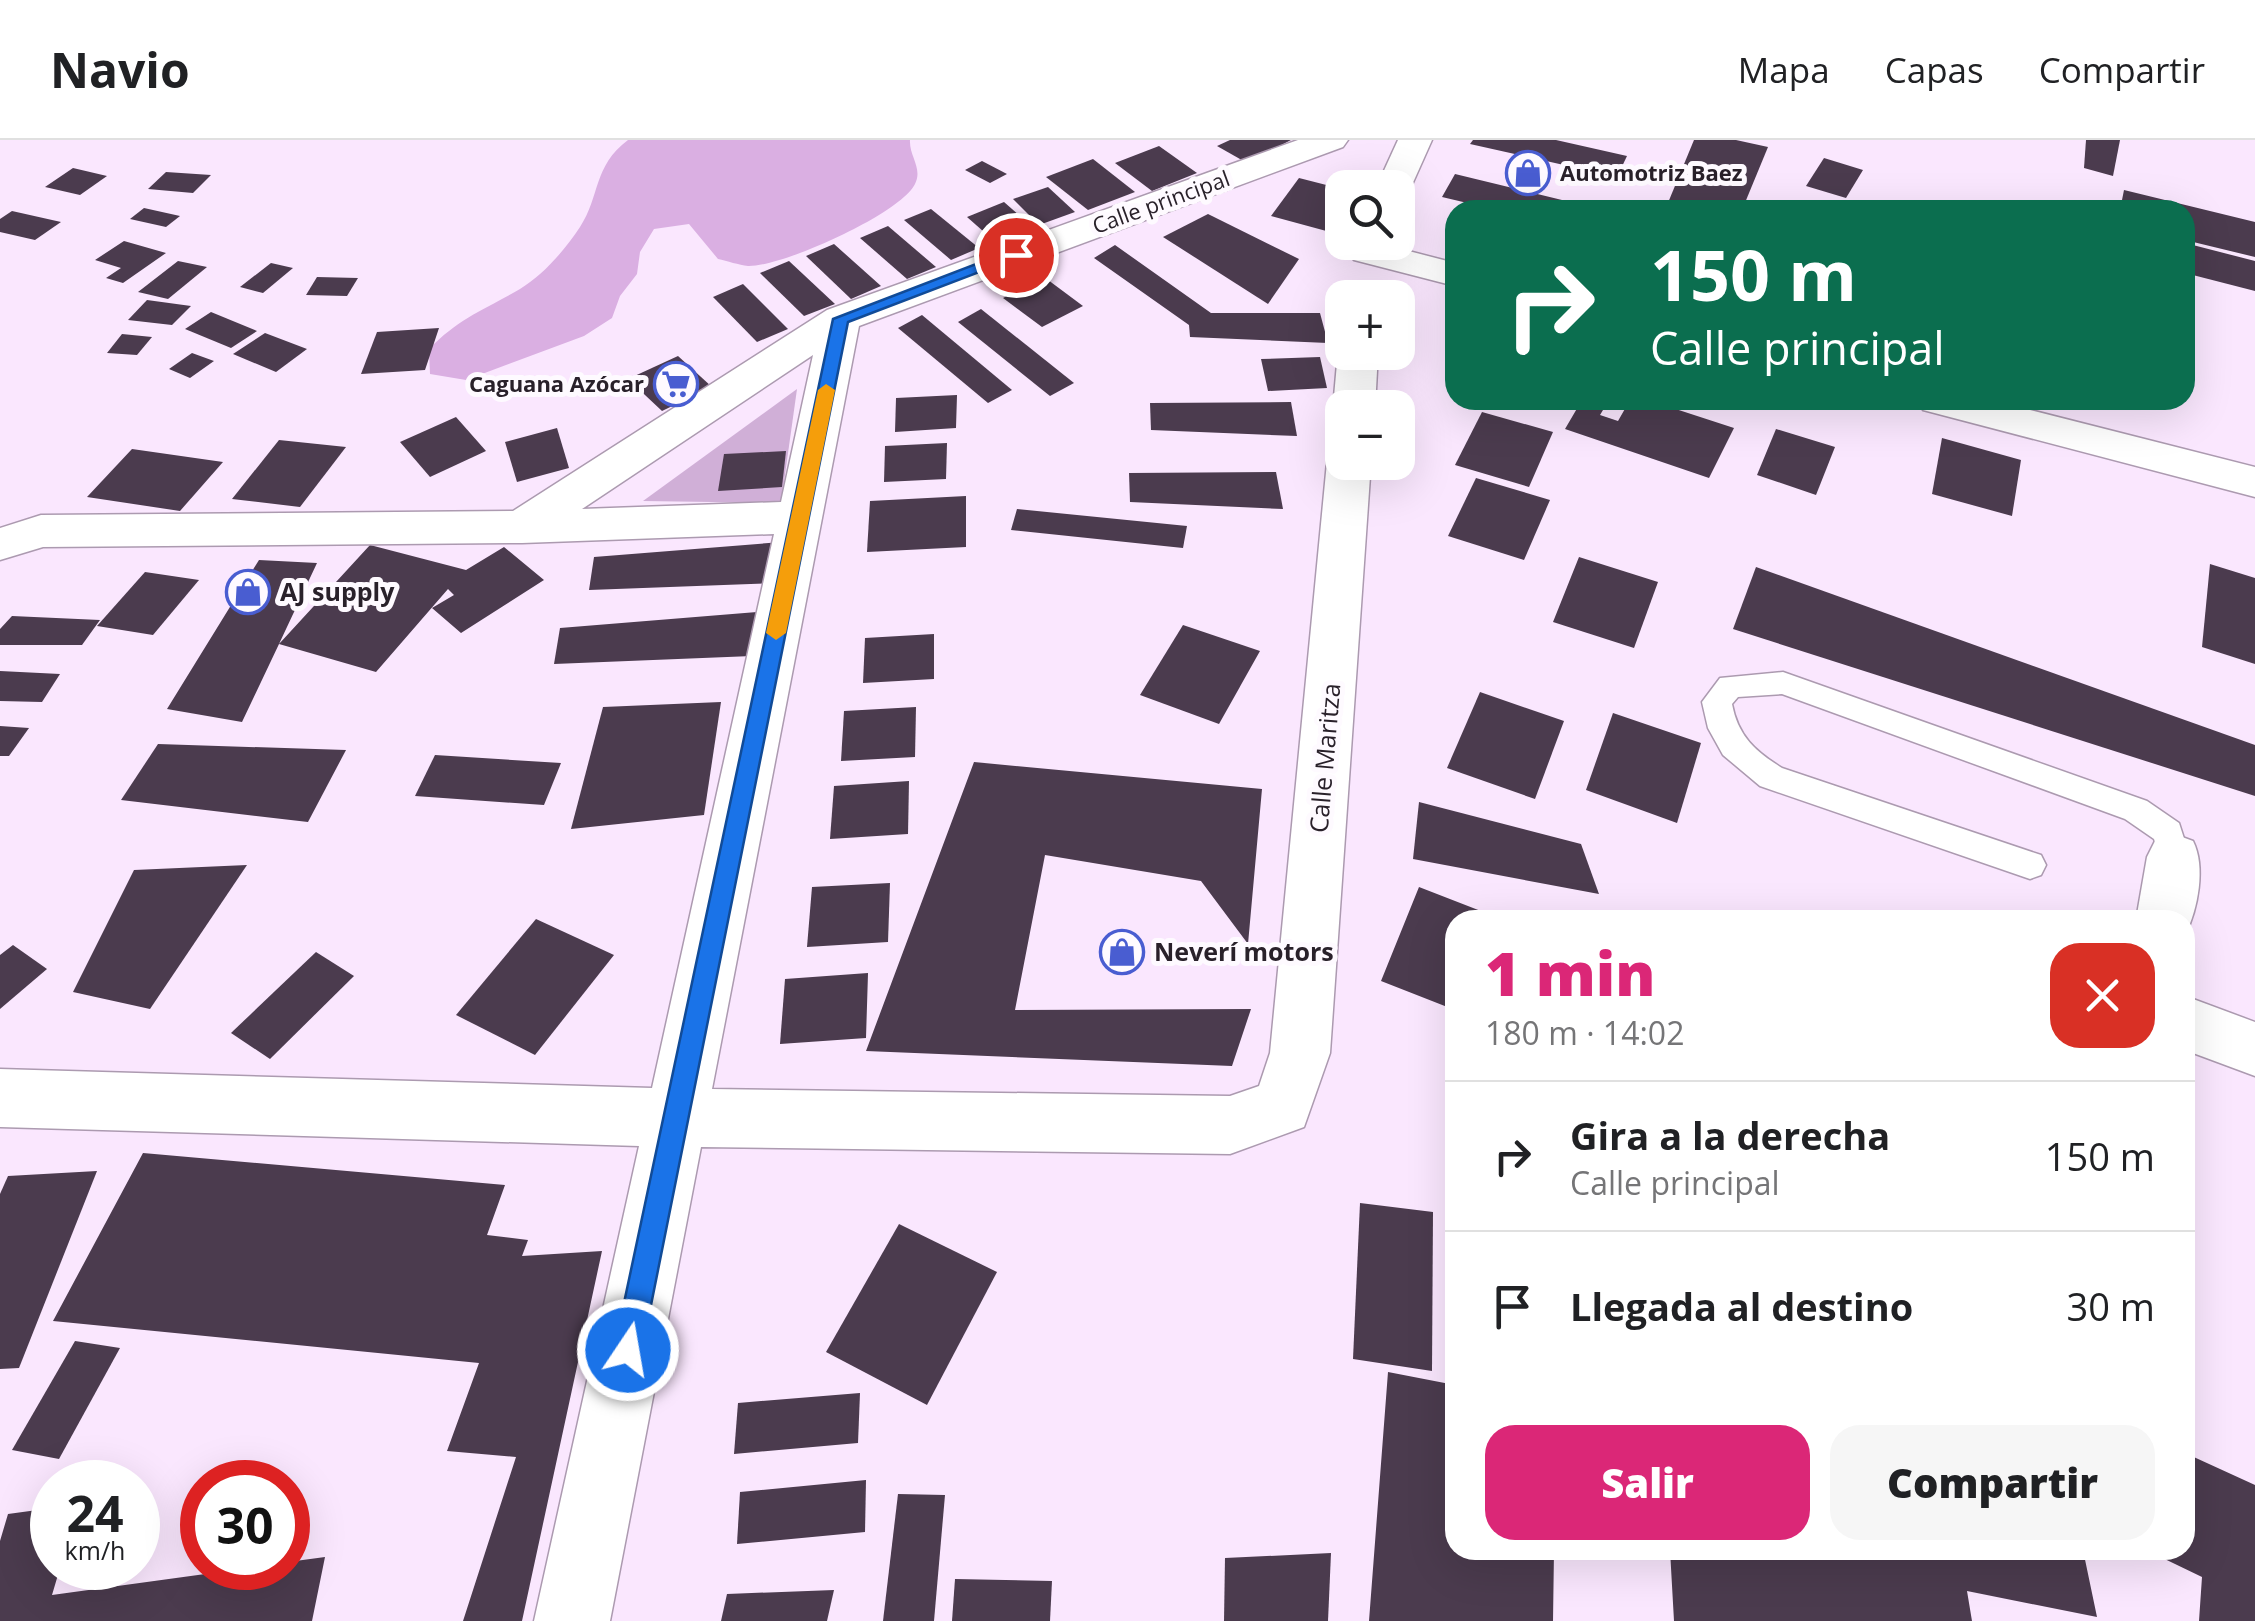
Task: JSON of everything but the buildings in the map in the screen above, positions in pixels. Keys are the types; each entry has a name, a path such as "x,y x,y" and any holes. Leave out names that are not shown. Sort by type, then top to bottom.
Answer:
{"street":[{"name":"Calle principal","path":"522,527 841,319 1331,140"},
{"path":"1402,170 1415,140"},
{"path":"1372,260 1445,273"},
{"path":"572,1621 841,319"},
{"path":"1977,410 2255,482"},
{"name":"Calle Maritza","path":"676,1118 1230,1125 1282,1106 1300,1053 1348,480"},
{"path":"0,544 41,530 522,527 800,517"},
{"path":"2166,910 2174,858"},
{"path":"2195,1026 2255,1048"},
{"path":"0,1098 676,1118"}],"lane":[{"path":"2030,865 1771,778 1739,757 1727,742 1716,702 1730,686 1783,682 2136,810 2168,832 2174,858"}],"shaded area":[{"path":"628,140 910,140 917,178 905,196 865,223 812,248 764,264 748,266 718,259 689,224 654,229 640,252 637,274 620,296 612,318 584,336 466,380 430,374 429,349 440,338 529,283 560,253 586,216 609,160"},
{"path":"797,389 781,503 643,501"}],"slow traffic":[{"path":"776,633 826,390"}],"place":[{"name":"Automotriz Baez","path":"1528,173"},
{"name":"Caguana Azócar","path":"676,384"},
{"name":"AJ supply","path":"248,592"},
{"name":"Neverí motors","path":"1122,952"}],"route":[{"path":"628,1350 841,319 1016,255"}]}
